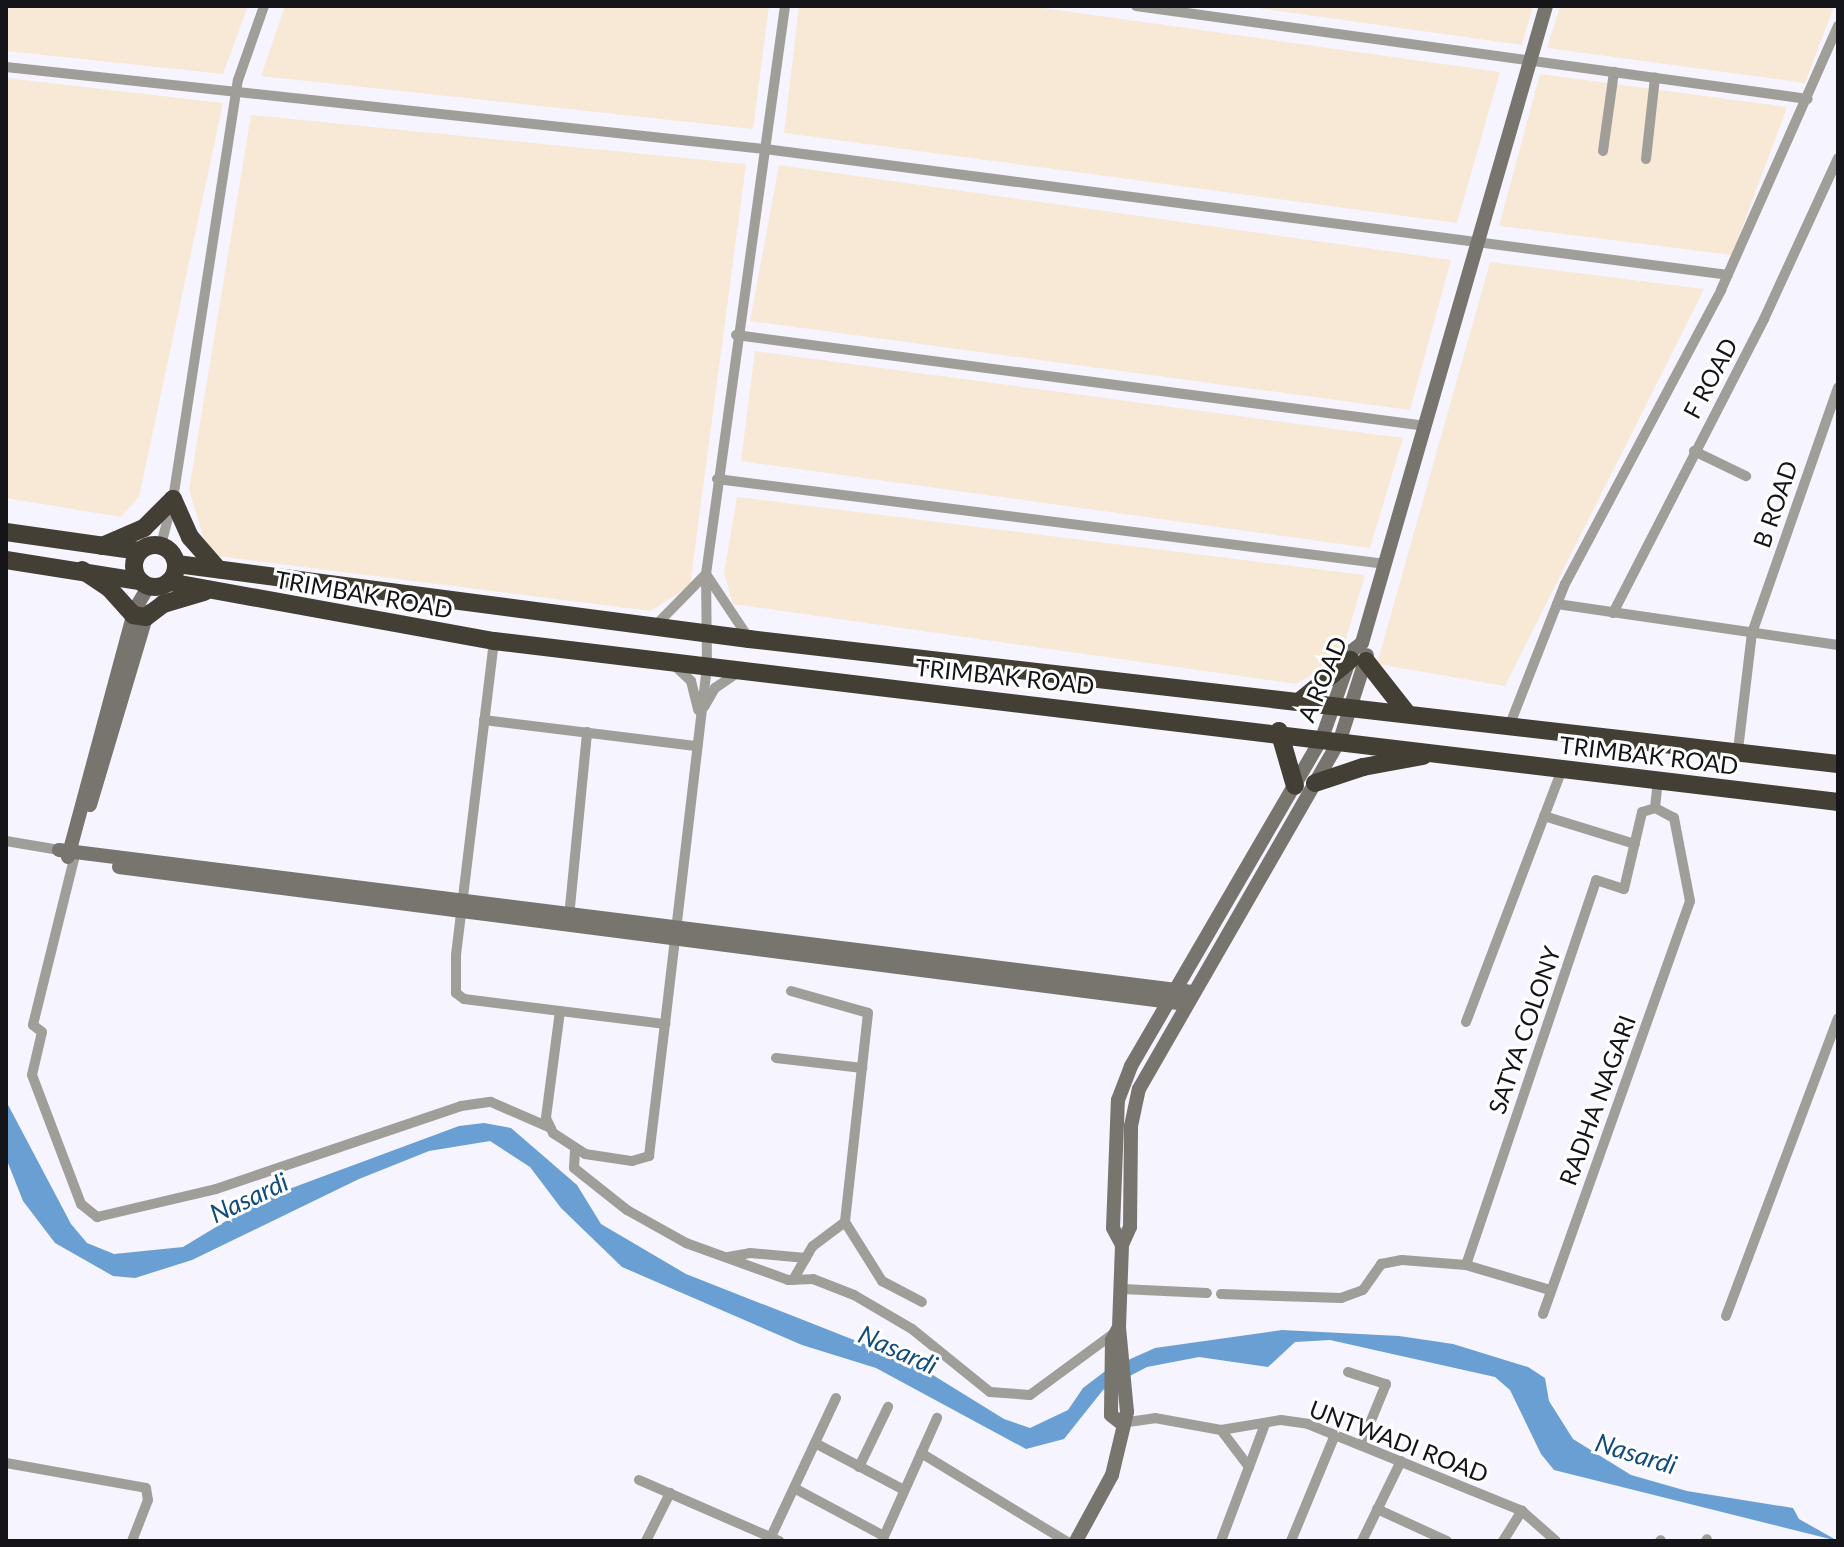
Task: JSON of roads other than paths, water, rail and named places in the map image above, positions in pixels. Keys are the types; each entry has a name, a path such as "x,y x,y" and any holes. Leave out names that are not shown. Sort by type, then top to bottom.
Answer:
{"highway":[{"path":"102,546 144,528 173,499 202,555 220,570"},
{"path":"6,532 140,551 161,545 177,564 169,582 144,584 82,570 6,560"},
{"path":"140,551 134,563 144,584"},
{"name":"TRIMBAK ROAD","path":"177,564 749,639 1738,750 1838,764"},
{"path":"82,570 109,588 140,616 163,604 211,591"},
{"name":"TRIMBAK ROAD","path":"169,582 494,641 1279,731 1838,802"},
{"path":"1300,701 1359,654 1406,712"},
{"path":"1279,731 1295,786"},
{"path":"1315,783 1363,767 1445,752"}],"street":[{"path":"161,545 173,499 236,92 264,6"},
{"path":"144,584 140,616 70,854 33,1025 42,1032 32,1075 81,1204 97,1217 216,1189 461,1106 491,1102 551,1128 575,1150 632,1161 649,1156 707,667 706,574 717,479 785,6"},
{"path":"1136,6 1808,99"},
{"name":"A ROAD","path":"1076,1541 1112,1475 1120,1416 1118,1335 1122,1245 1113,1228 1115,1109 1127,1075 1173,994 1295,786 1331,739 1345,705 1546,6"},
{"path":"1510,724 1557,604 1728,275 1838,26"},
{"path":"6,67 765,149 1476,245 1728,275"},
{"path":"1603,151 1614,72"},
{"path":"1646,159 1655,77"},
{"name":"F ROAD","path":"1613,613 1837,165"},
{"path":"736,335 1426,426"},
{"name":"B ROAD","path":"1738,750 1752,633 1838,388"},
{"path":"1694,451 1746,476"},
{"path":"717,479 1386,564"},
{"path":"656,625 706,574"},
{"path":"706,574 749,639"},
{"path":"1557,604 1836,644 1838,632"},
{"path":"494,641 456,993 464,999 665,1024"},
{"path":"667,662 691,681 699,724"},
{"path":"699,724 706,700 740,670"},
{"path":"484,720 697,746"},
{"path":"569,918 587,732"},
{"path":"1122,1245 1130,1227 1134,1107 1189,998 1315,783 1331,739"},
{"path":"1466,1022 1562,769"},
{"path":"1544,816 1635,844 1642,812 1655,808 1658,781"},
{"name":"RADHA NAGARI","path":"1543,1314 1690,901 1674,818 1655,808"},
{"path":"6,841 70,854 1189,998"},
{"name":"SATYA COLONY","path":"1466,1265 1596,880 1624,889 1635,844"},
{"path":"791,991 865,1010 862,1068 845,1222 806,1258 793,1280"},
{"path":"551,1128 546,1118 560,1011"},
{"path":"1726,1316 1838,1018"},
{"path":"776,1058 862,1068"},
{"path":"575,1150 574,1168 627,1210 686,1243 793,1280 813,1279 865,1302 912,1329 990,1392 1030,1395 1118,1335"},
{"path":"845,1222 873,1259 882,1281 922,1302"},
{"path":"726,1258 750,1253 806,1258"},
{"path":"1221,1294 1341,1298 1363,1290 1381,1264 1391,1260 1466,1265 1550,1290"},
{"path":"1122,1289 1207,1293"},
{"path":"1348,1372 1386,1384 1361,1445"},
{"path":"639,1480 773,1540 836,1398"},
{"path":"859,1467 888,1407"},
{"name":"UNTWADI ROAD","path":"1120,1416 1155,1418 1221,1430 1265,1424 1308,1424 1522,1511 1554,1540"},
{"path":"794,1488 883,1539 937,1418"},
{"path":"1221,1541 1265,1424"},
{"path":"1221,1430 1249,1467"},
{"path":"1291,1541 1335,1435"},
{"path":"815,1443 904,1490"},
{"path":"921,1453 1066,1541"},
{"path":"1362,1541 1401,1461"},
{"path":"6,1463 146,1488 148,1500 132,1541"},
{"path":"646,1541 670,1493"},
{"path":"1377,1509 1447,1541"},
{"path":"1503,1541 1522,1511"}],"water":[{"path":"6,1101 71,1224 87,1243 114,1254 183,1247 262,1199 459,1126 484,1123 511,1128 577,1185 601,1224 686,1274 915,1364 1004,1419 1030,1428 1068,1410 1083,1388 1108,1369 1155,1348 1282,1330 1399,1336 1453,1344 1528,1367 1545,1378 1549,1401 1573,1439 1631,1475 1687,1491 1793,1508 1799,1519 1838,1541 1554,1470 1541,1454 1510,1390 1495,1377 1330,1340 1295,1342 1268,1367 1199,1357 1147,1367 1103,1390 1064,1439 1026,1449 876,1368 802,1345 622,1267 561,1208 530,1167 490,1141 429,1151 359,1179 192,1260 135,1278 113,1276 55,1243 23,1201 6,1158"}],"water label":[{"name":"Nasardi","path":"249,1198"},
{"name":"Nasardi","path":"898,1350"},
{"name":"Nasardi","path":"1636,1454"}]}
